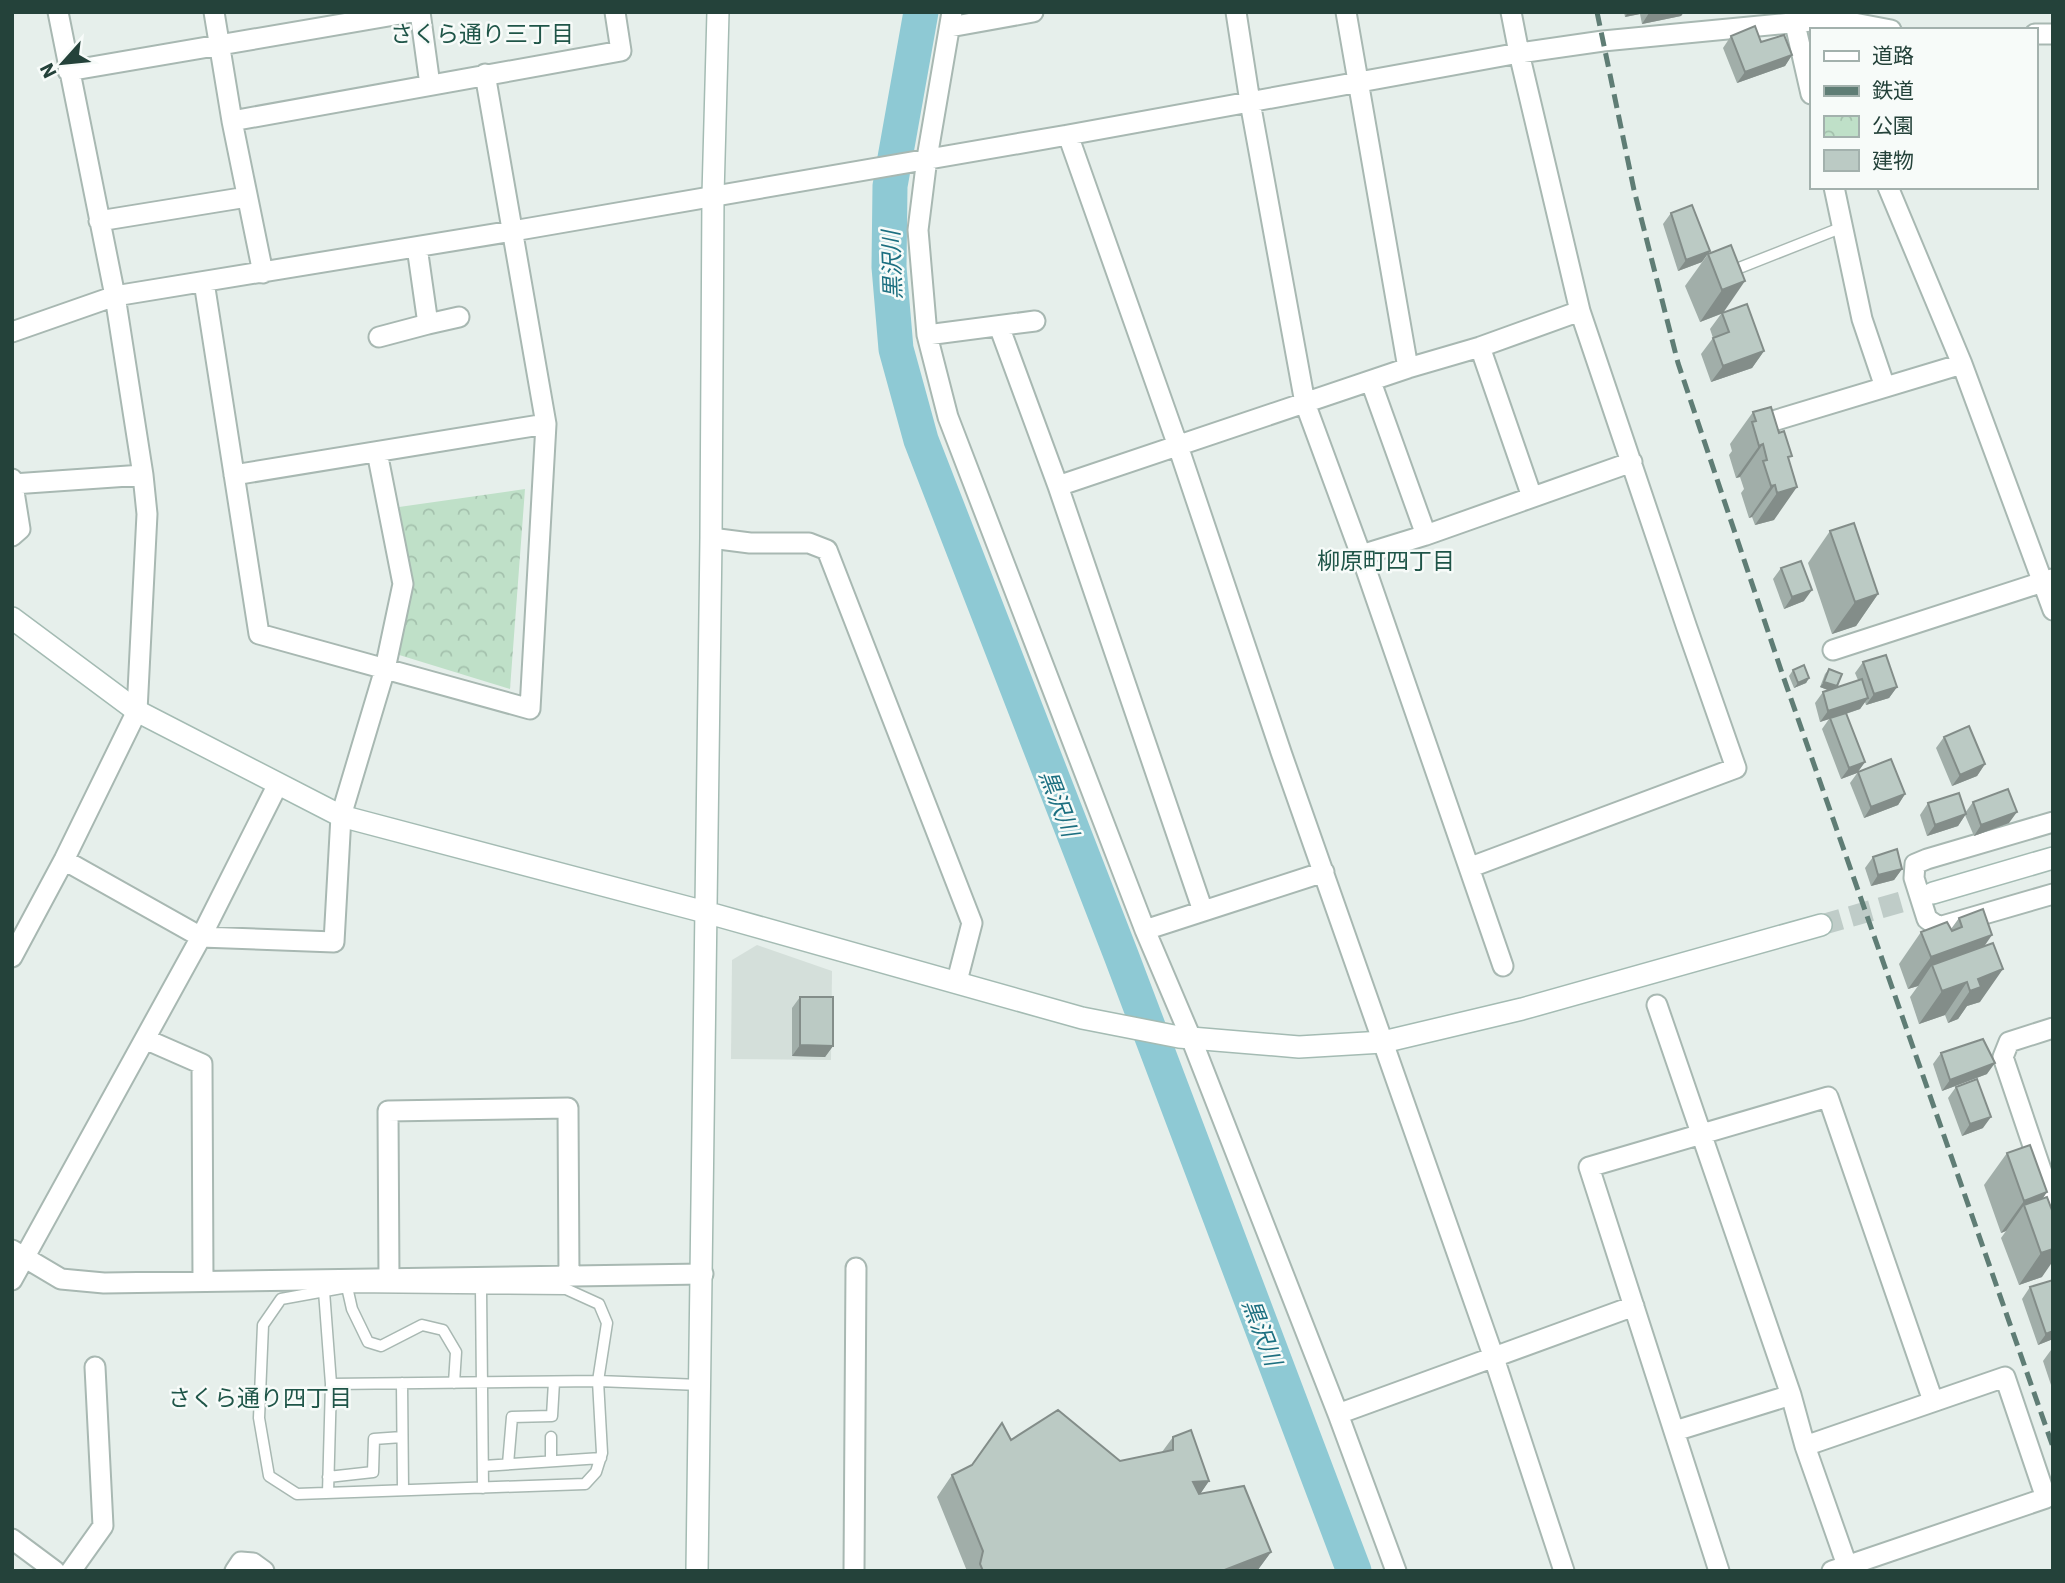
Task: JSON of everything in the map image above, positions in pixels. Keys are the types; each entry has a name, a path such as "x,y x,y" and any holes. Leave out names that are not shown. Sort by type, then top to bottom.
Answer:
{"street":[{"path":"12,957 64,860 137,711 147,514 115,296 58,12"},
{"path":"214,12 232,121 263,273"},
{"path":"68,71 412,12"},
{"path":"420,12 430,85"},
{"path":"232,121 621,51 615,12"},
{"path":"697,1571 703,1274 713,195 718,12"},
{"path":"1033,12 951,20 922,159 918,230 927,335 948,417 1185,1038 1338,1414 1396,1571"},
{"path":"1236,12 1304,403 1361,555 1503,966"},
{"path":"1346,12 1408,368"},
{"path":"1471,867 1736,768 1580,311 1511,12"},
{"path":"12,332 115,296 513,231 1519,54 1603,41 1834,20 1880,28"},
{"path":"1795,24 1810,90"},
{"path":"204,282 259,634 530,709 546,424 485,74"},
{"path":"1068,135 1494,1358 1564,1571"},
{"path":"1834,189 1862,319 1885,387"},
{"path":"1889,189 2048,581 2053,610"},
{"path":"99,221 247,197"},
{"path":"417,247 428,324"},
{"path":"1058,486 1408,368 1480,347 1580,311"},
{"path":"379,337 459,317"},
{"path":"927,335 1035,321"},
{"path":"999,326 1058,486 1203,911"},
{"path":"1480,347 1532,497"},
{"path":"1773,421 1962,364"},
{"path":"1371,382 1426,535"},
{"path":"234,475 546,424"},
{"path":"64,860 201,937 334,942 341,816 385,668 403,584 377,452"},
{"path":"1361,555 1426,535 1632,462"},
{"path":"12,536 20,529 13,482 143,475"},
{"path":"711,538 750,543 809,543 827,550 972,923 957,981"},
{"path":"1833,650 2048,581"},
{"path":"12,618 137,711 341,816 705,912 1082,1018 1185,1038 1299,1046 1383,1042 1522,1009 1821,925"},
{"path":"12,1280 20,1254 201,937 278,784"},
{"path":"2053,822 1927,859 1915,864 1914,878 1927,919 1939,927 2053,894"},
{"path":"1933,893 2053,858"},
{"path":"1145,930 1324,872"},
{"path":"1657,1005 1791,1395 1805,1446 1843,1569 2046,1498 2005,1377 1805,1446"},
{"path":"2053,1028 2009,1042 2003,1057 2053,1205"},
{"path":"145,1039 202,1064 203,1281"},
{"path":"1719,1571 1589,1167 1828,1097 1933,1401"},
{"path":"390,1278 388,1111 568,1108 569,1276"},
{"path":"20,1254 61,1279 104,1283 703,1274"},
{"path":"854,1571 856,1268"},
{"path":"1338,1414 1634,1306"},
{"path":"71,1571 103,1526 95,1367"},
{"path":"1675,1431 1791,1395"},
{"path":"12,1539 55,1571"},
{"path":"235,1571 241,1562 253,1563 264,1571"}],"lane":[{"path":"1718,275 1843,227"},
{"path":"347,1286 352,1309 368,1342 381,1346 422,1325 443,1330 456,1352 454,1383"},
{"path":"347,1286 566,1289 599,1304 607,1323 598,1381 601,1458 596,1472 585,1484 297,1494 269,1476 259,1418 263,1325 281,1299 347,1286"},
{"path":"481,1288 483,1488"},
{"path":"324,1291 331,1384 328,1493"},
{"path":"508,1464 512,1417 552,1416 554,1381"},
{"path":"331,1384 598,1381 701,1385"},
{"path":"402,1383 403,1490"},
{"path":"328,1477 373,1472 374,1439 402,1437"},
{"path":"551,1437 551,1461"},
{"path":"483,1466 601,1458"}],"shaded area":[{"path":"757,945 832,971 831,1060 731,1059 732,960"}],"green space":[{"path":"525,489 510,689 396,654 412,583 399,507"}],"building":[{"path":"1755,26 1761,42 1784,35 1792,55 1745,72 1731,36"},
{"path":"1692,205 1710,251 1686,260 1671,213"},
{"path":"1731,245 1745,281 1722,290 1708,254"},
{"path":"1747,304 1764,351 1723,366 1713,338 1729,332 1722,313"},
{"path":"1771,407 1779,433 1784,431 1792,456 1788,457 1797,487 1777,493 1775,485 1771,486 1763,461 1767,460 1763,444 1759,446 1752,422 1756,421 1753,412"},
{"path":"1854,523 1878,594 1855,602 1830,531"},
{"path":"1801,561 1812,590 1792,597 1781,568"},
{"path":"1886,655 1897,687 1874,694 1863,662"},
{"path":"1804,665 1809,678 1798,683 1793,670"},
{"path":"1829,669 1842,674 1837,686 1824,682"},
{"path":"1862,679 1868,698 1828,711 1823,692"},
{"path":"1846,713 1865,762 1849,768 1830,718"},
{"path":"1969,726 1985,764 1960,775 1944,737"},
{"path":"1891,759 1905,794 1871,807 1858,772"},
{"path":"2008,789 2017,812 1981,825 1973,802"},
{"path":"1959,793 1966,814 1935,825 1928,803"},
{"path":"1897,849 1902,869 1878,875 1873,857"},
{"path":"1983,909 1992,935 1931,957 1921,932 1947,922 1952,931 1962,927 1959,918"},
{"path":"1993,943 2003,969 1978,979 1981,987 1970,991 1967,982 1942,991 1932,965"},
{"path":"800,997 833,997 833,1046 800,1045"},
{"path":"1983,1039 1995,1063 1950,1080 1941,1053"},
{"path":"1977,1079 1991,1117 1970,1124 1956,1087"},
{"path":"2030,1145 2047,1192 2024,1201 2007,1153"},
{"path":"2047,1197 2053,1213 2053,1249 2041,1253 2024,1205"},
{"path":"2053,1280 2053,1331 2046,1334 2030,1287"},
{"path":"1058,1410 1120,1461 1173,1450 1173,1437 1191,1430 1209,1481 1193,1482 1199,1494 1244,1486 1271,1552 1222,1571 983,1571 980,1564 983,1551 952,1475 972,1465 1002,1423 1011,1440"}],"waterway":[{"name":"黒沢川","path":"921,12 890,186 889,267 896,349 921,440 1121,955 1354,1571"}],"tunnel":[{"path":"1821,925 1933,893"}],"railway":[{"path":"1597,12 1634,190 1678,363 1783,676 2053,1447"}],"district":[{"name":"さくら通り三丁目","path":"482,33"},
{"name":"柳原町四丁目","path":"1386,560"},
{"name":"さくら通り四丁目","path":"260,1397"}]}
